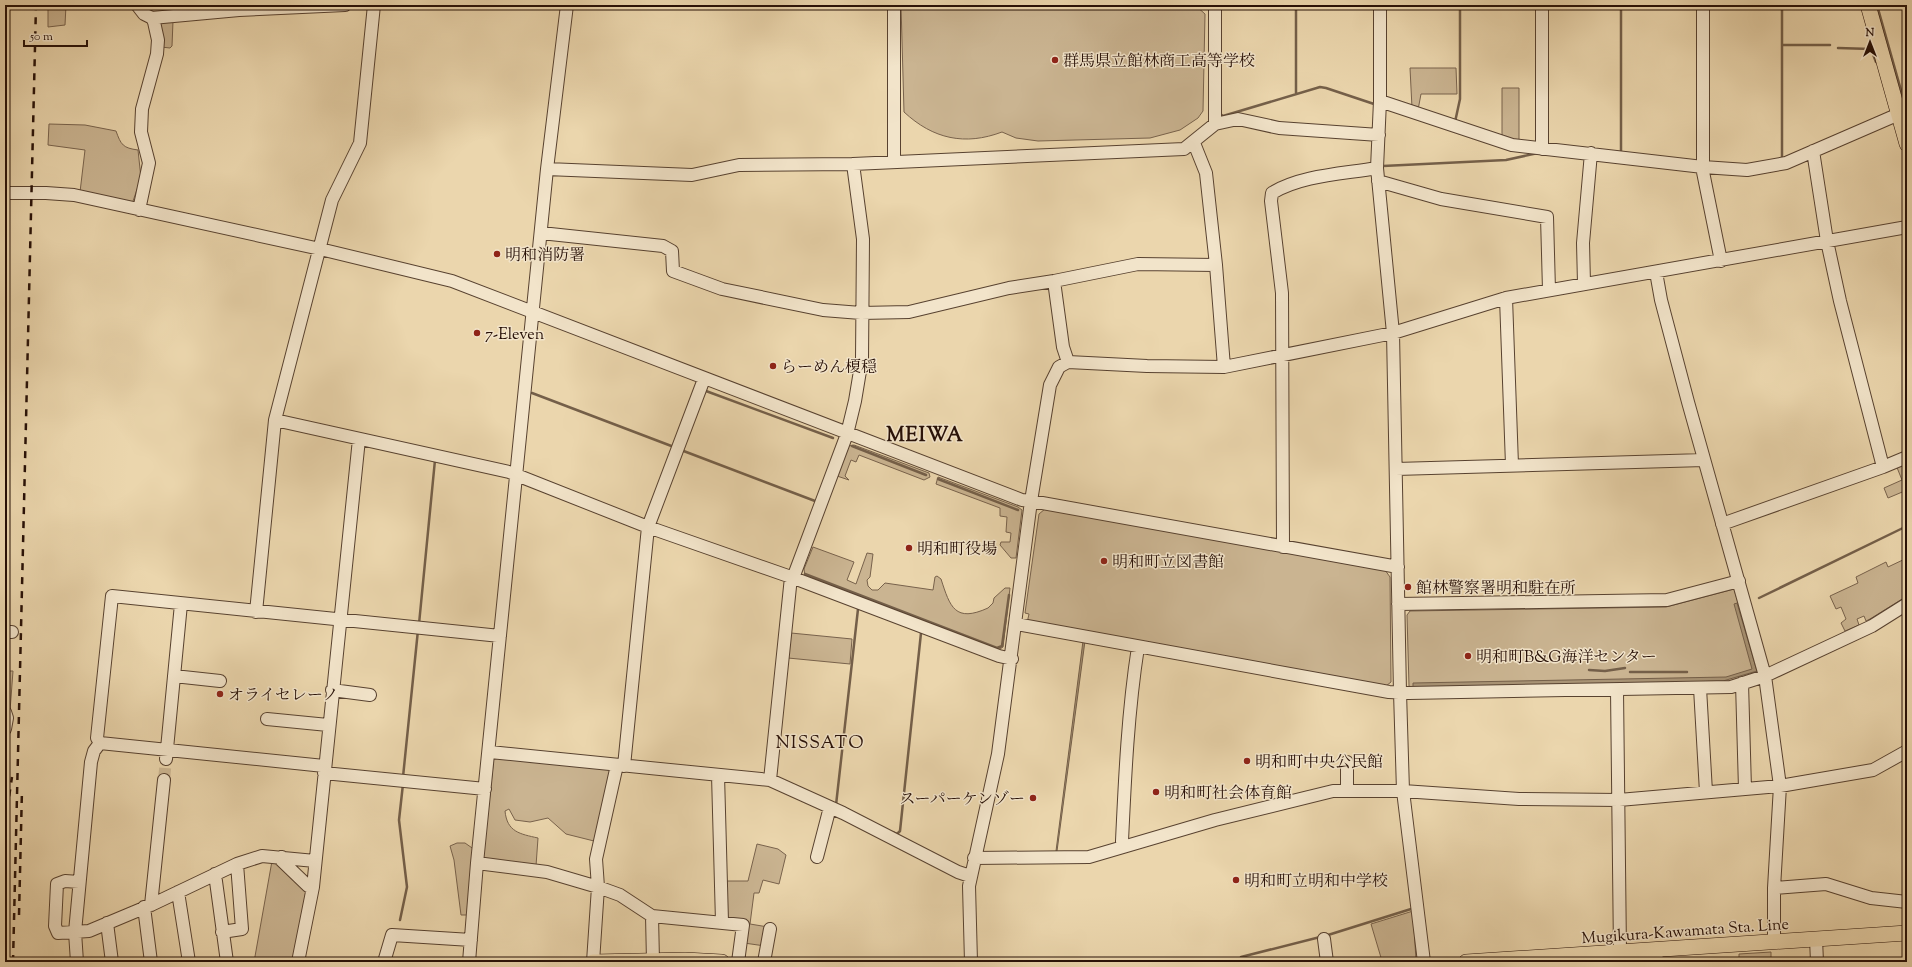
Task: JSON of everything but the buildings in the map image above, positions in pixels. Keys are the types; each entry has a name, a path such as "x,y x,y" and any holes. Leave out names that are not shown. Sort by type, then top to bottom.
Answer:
{"main road":[{"path":"1868,5 1901,109 1907,144"},
{"name":"Mugikura-Kawamata Sta. Line","path":"1466,962 1510,961 1620,952 1656,956 1774,942 1907,933"},
{"path":"593,962 722,962"}],"street":[{"path":"137,5 144,14 152,18 239,10 345,5"},
{"path":"256,612 275,420 332,200 360,143 374,5"},
{"path":"469,962 477,863 490,752 532,313 547,169 567,5"},
{"path":"894,5 894,162"},
{"path":"1215,5 1215,124"},
{"path":"1380,5 1380,101 1377,168 1394,333 1398,604 1403,791 1424,962"},
{"path":"1542,5 1542,149"},
{"path":"1702,5 1703,167 1721,261"},
{"path":"139,210 149,163 141,132 142,109 157,54 158,40 152,18"},
{"path":"1380,101 1512,145 1703,167 1747,170 1786,163 1901,109"},
{"path":"547,169 692,175 739,164 853,164 1184,150 1215,124 1238,119 1279,128 1352,134 1379,134"},
{"path":"1194,143 1206,173 1216,265 1224,367"},
{"path":"1813,151 1827,242 1840,301 1883,467"},
{"path":"1584,284 1583,243 1591,153"},
{"path":"770,780 792,578 846,434 855,401 862,358 861,313 863,240 853,164"},
{"path":"1283,547 1282,294 1271,202 1272,193 1282,187 1322,177 1377,168"},
{"path":"1378,181 1441,200 1547,216 1549,290"},
{"path":"5,193 74,195 320,249 452,281 846,434 1022,500 1398,567"},
{"path":"971,962 969,900 970,876 996,761 1012,659 1031,501 1050,385 1059,367 1068,362 1147,366 1224,367 1394,333 1506,298 1907,227"},
{"path":"541,233 663,246 672,252 673,272 722,289 823,310 861,313 909,312 1009,288 1054,281 1138,264 1216,265"},
{"path":"1656,272 1661,300 1704,460 1765,676 1780,786 1774,888 1774,942"},
{"path":"1054,281 1063,347 1068,362"},
{"path":"1506,298 1512,465"},
{"path":"593,962 598,887 596,859 621,766 648,527 704,379"},
{"path":"275,420 509,472 648,527 792,578 999,656 1012,659"},
{"path":"298,962 312,887 359,439"},
{"path":"1722,524 1883,467 1907,457"},
{"path":"1396,469 1704,460"},
{"path":"1398,604 1667,600 1738,581"},
{"path":"100,743 97,738 112,596 500,636"},
{"path":"167,754 181,604"},
{"path":"1016,624 1138,647 1400,692 1617,690 1731,687 1765,676 1872,626 1907,604"},
{"path":"1123,847 1124,782 1131,690 1138,647"},
{"path":"174,676 220,681"},
{"path":"1742,683 1745,789"},
{"path":"1700,688 1706,792"},
{"path":"332,690 370,695"},
{"path":"1617,690 1620,952"},
{"path":"5,712 5,729"},
{"path":"267,719 328,725"},
{"path":"100,743 167,754 324,769 485,789"},
{"path":"77,962 75,932 79,882 92,762 94,750 100,743"},
{"path":"974,858 1089,857 1215,820 1333,791 1403,791 1519,799 1619,800 1780,786 1873,770 1907,751"},
{"path":"490,752 770,780 830,807 958,872 970,876"},
{"path":"1347,762 1347,791"},
{"path":"718,775 722,922"},
{"path":"151,962 147,906 164,780"},
{"path":"817,857 830,807"},
{"path":"79,882 65,881 57,884 55,926 58,933 89,931 237,864 262,856 315,861"},
{"path":"282,858 282,861 308,886 312,887"},
{"path":"477,863 547,872 598,887 620,895 652,916 743,925 738,962"},
{"path":"222,932 242,929 237,864"},
{"path":"215,874 227,962"},
{"path":"1774,888 1826,884 1871,898 1907,902"},
{"path":"178,892 189,962"},
{"path":"652,916 653,961"},
{"path":"107,923 112,962"},
{"path":"764,962 770,929"},
{"path":"384,962 392,935 471,940"},
{"path":"1324,939 1328,962"},
{"path":"1816,940 1817,962"}],"shaded area":[{"path":"48,5 66,5 65,25 48,27"},
{"name":"群馬県立館林商工高等学校","path":"901,5 1195,5 1205,14 1203,111 1198,118 1180,130 1150,138 1038,141 1016,138 1002,132 975,139 962,139 938,134 915,121 904,112"},
{"path":"173,21 172,46 170,48 161,47 159,22"},
{"path":"1410,68 1456,68 1457,94 1421,94 1418,110 1412,108"},
{"path":"1502,88 1519,88 1519,142 1502,138"},
{"path":"49,124 85,125 116,131 119,140 123,145 138,150 141,178 132,204 80,192 85,150 48,145"},
{"path":"854,445 929,473 930,477 924,480 859,455 856,462 851,460 845,476 849,480 837,476 848,446"},
{"path":"1905,461 1907,464 1907,490 1888,498 1884,488 1902,480 1896,465"},
{"path":"938,477 1018,507 1022,510 1016,558 1011,558 1000,545 1001,542 1010,542 1011,533 1006,532 1007,517 1000,516 1000,508 936,484"},
{"path":"1045,509 1385,570 1390,577 1391,682 1386,686 1027,623 1029,614 1025,613 1039,514"},
{"path":"813,547 854,562 847,580 856,584 867,553 873,554 870,577 867,580 868,586 872,590 878,590 885,583 933,590 935,577 937,576 941,579 951,604 961,613 968,614 988,608 993,603 994,598 1005,588 1010,588 1003,647 997,649 805,576 804,569"},
{"path":"1907,558 1907,596 1866,621 1864,616 1857,619 1859,625 1845,631 1841,623 1846,619 1841,607 1836,609 1830,596 1858,583 1856,577 1886,562 1888,567"},
{"path":"1734,589 1758,671 1732,681 1412,688 1409,686 1407,615 1410,611 1666,607"},
{"path":"1737,603 1757,671 1723,681 1413,688 1413,683 1726,677 1752,669 1734,604"},
{"path":"791,633 852,639 850,664 788,658"},
{"path":"1083,641 1085,641 1056,851"},
{"path":"5,671 13,671 10,711 5,706"},
{"path":"494,756 611,770 594,841 566,834 548,818 530,822 515,820 509,809 505,811 506,818 508,824 512,828 520,833 538,838 536,866 483,859"},
{"path":"457,843 465,843 475,850 469,915 461,915 454,860 450,846"},
{"path":"757,844 778,849 786,855 779,884 763,880 759,893 754,893 750,924 768,927 765,946 744,943 747,924 727,919 724,881 748,881"},
{"path":"272,861 307,890 294,962 254,962"},
{"path":"1413,911 1416,960 1382,961 1371,924"},
{"path":"1771,952 1771,962 1739,962 1739,954"}],"waterway":[{"path":"1296,5 1296,94"},
{"path":"1455,122 1460,99 1460,5"},
{"path":"1621,5 1621,153"},
{"path":"1782,5 1782,159"},
{"path":"1877,5 1904,101"},
{"path":"1782,45 1830,45"},
{"path":"1838,48 1871,49 1876,62"},
{"path":"1219,113 1223,116 1320,87 1374,103"},
{"path":"1383,166 1506,160 1538,153"},
{"path":"706,391 833,438"},
{"path":"532,393 674,447"},
{"path":"852,446 926,475"},
{"path":"681,450 815,501"},
{"path":"419,624 435,460"},
{"path":"938,479 1018,510"},
{"path":"1759,598 1907,526"},
{"path":"805,574 997,648 1002,646 1009,595"},
{"path":"836,805 858,609"},
{"path":"403,777 418,630"},
{"path":"893,832 897,834 900,831 921,633"},
{"path":"1589,670 1605,671 1625,668"},
{"path":"1630,672 1687,672"},
{"path":"400,920 407,887 399,820 403,784"},
{"path":"1241,957 1328,935 1411,909"}],"tunnel":[{"path":"164,780 166,759"}],"railway":[{"path":"13,962 36,5"},
{"path":"5,824 12,777"},
{"path":"19,915 22,789"}],"place":[{"name":"群馬県立館林商工高等学校","path":"1055,60"},
{"name":"明和消防署","path":"497,254"},
{"name":"7-Eleven","path":"477,333"},
{"name":"らーめん榎穏","path":"773,366"},
{"name":"明和町役場","path":"909,548"},
{"name":"明和町立図書館","path":"1104,561"},
{"name":"館林警察署明和駐在所","path":"1408,587"},
{"name":"明和町B&G海洋センター","path":"1468,656"},
{"name":"オライセレーノ","path":"220,694"},
{"name":"明和町中央公民館","path":"1247,761"},
{"name":"明和町社会体育館","path":"1156,792"},
{"name":"スーパーケンゾー","path":"1033,798"},
{"name":"明和町立明和中学校","path":"1236,880"}],"district":[{"name":"MEIWA","path":"925,434"},
{"name":"NISSATO","path":"820,742"}]}
